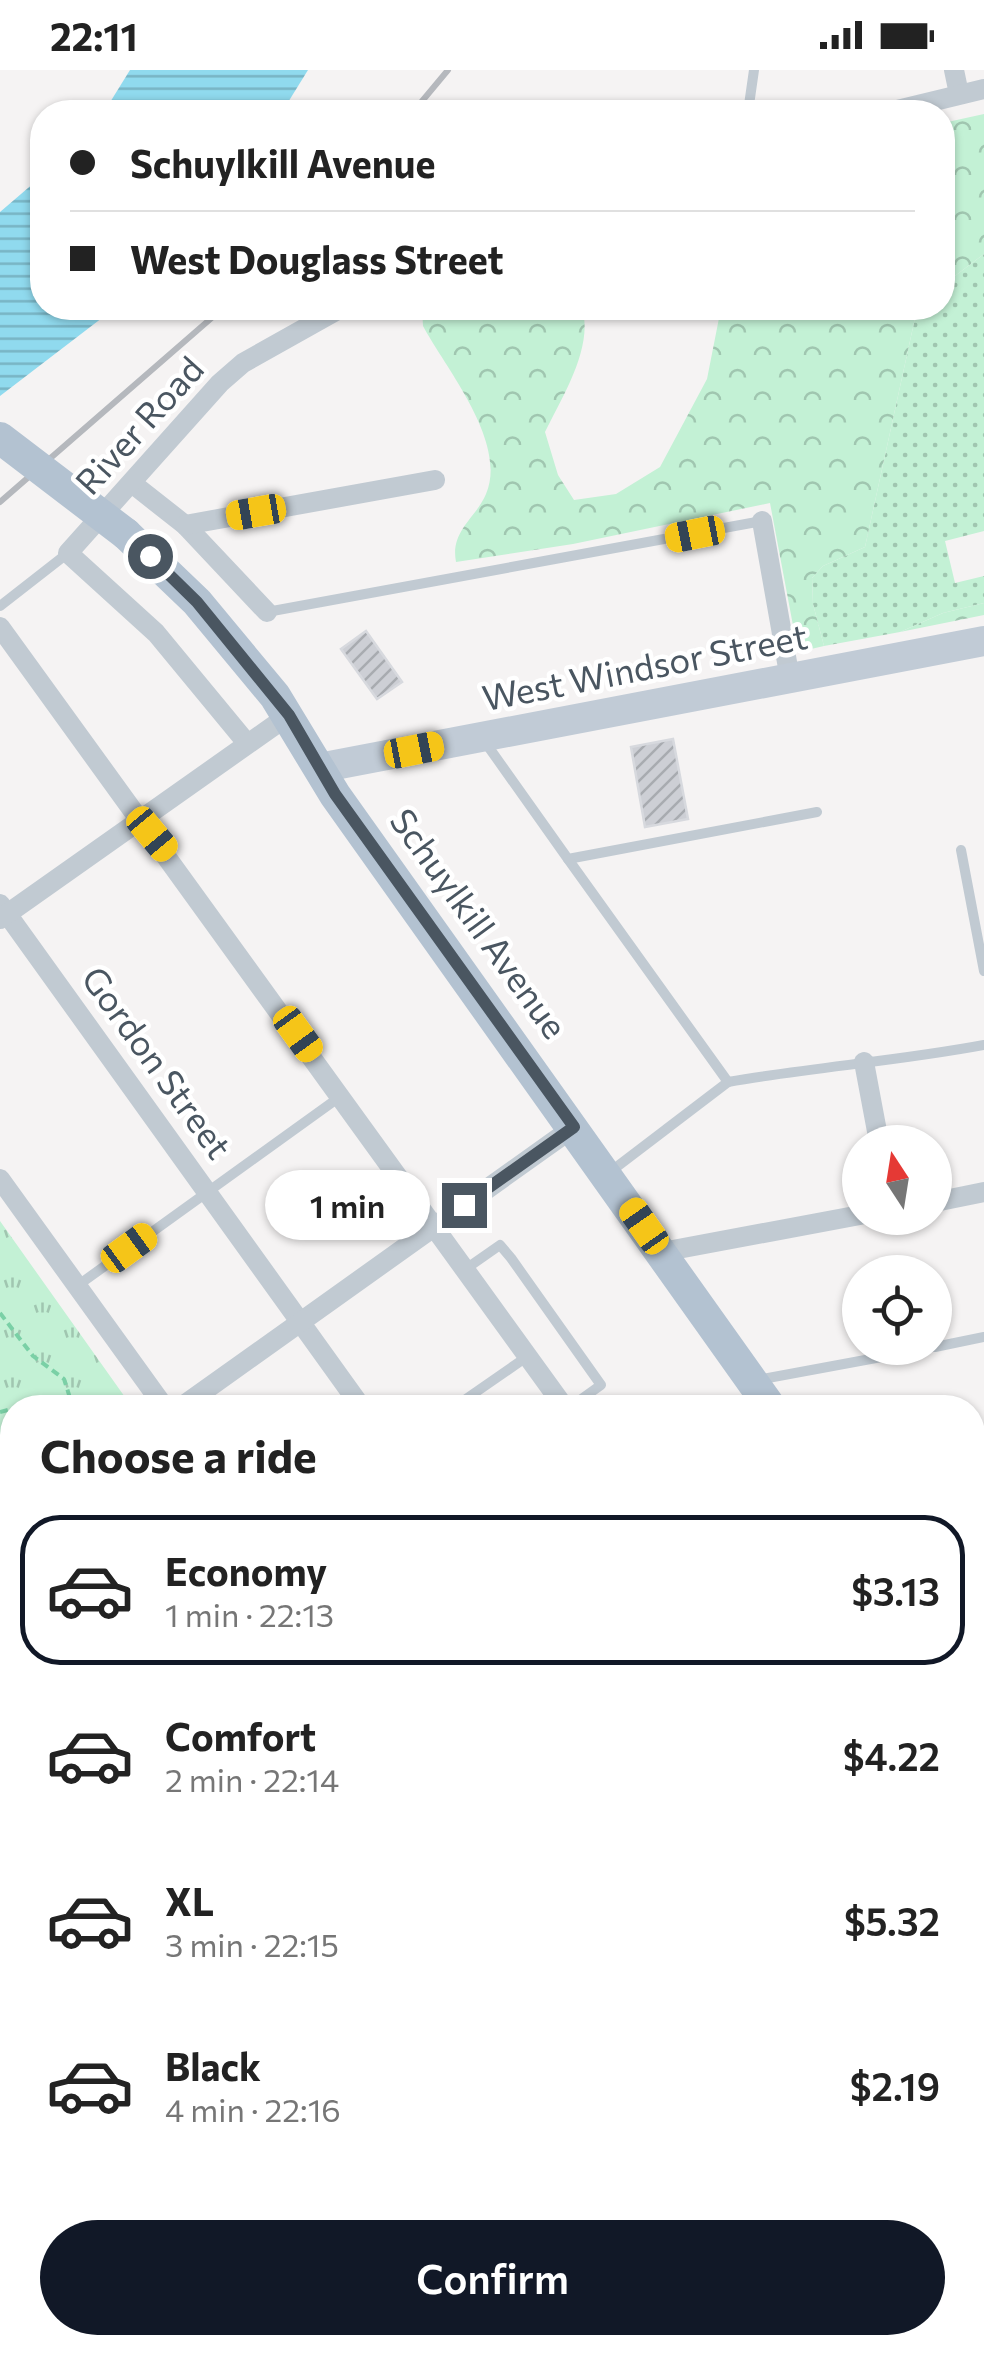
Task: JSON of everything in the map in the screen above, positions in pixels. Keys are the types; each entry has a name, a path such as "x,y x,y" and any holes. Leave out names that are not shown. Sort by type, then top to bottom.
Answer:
{"main road":[{"name":"Schuylkill Avenue","path":"0,438 126,534 197,602 265,729 319,768 761,1394"},
{"name":"West Windsor Street","path":"319,768 790,679 978,636"}],"street":[{"path":"954,70 959,94"},
{"path":"935,100 984,89"},
{"name":"River Road","path":"68,554 243,363 320,320"},
{"path":"185,525 435,480"},
{"path":"133,484 185,525 268,612"},
{"path":"762,521 790,679"},
{"name":"Schuylkill Avenue","path":"68,554 265,729"},
{"path":"0,627 557,1395"},
{"path":"2,912 265,729"},
{"name":"Gordon Street","path":"2,912 353,1395"},
{"path":"864,1062 876,1125"},
{"path":"198,1395 574,1127"},
{"path":"0,1179 156,1395"},
{"path":"952,1199 984,1192"},
{"path":"662,1252 842,1219"}],"lane":[{"path":"750,100 754,70"},
{"path":"268,612 762,521"},
{"name":"River Road","path":"0,606 68,554"},
{"path":"482,737 728,1082"},
{"path":"568,859 817,812"},
{"path":"961,850 984,970"},
{"path":"607,1174 728,1082 864,1062 888,1063 984,1045"},
{"path":"77,1286 342,1095"},
{"path":"467,1268 500,1244 601,1385 586,1395"},
{"path":"952,1344 984,1338"},
{"path":"472,1395 528,1356"},
{"path":"761,1394 867,1365"}],"path":[{"path":"0,1314 33,1356 64,1379 68,1395"}],"green space":[{"path":"984,114 984,254 955,276 955,120"},
{"path":"984,254 984,531 945,541 955,583 984,576 984,603 943,613 900,632 824,646 813,604 812,578 823,566 865,547 915,320 955,320 955,276"},
{"path":"423,320 584,320 580,355 545,432 558,475 574,500 616,494 660,467 707,379 719,320 915,320 865,547 823,566 812,578 813,604 824,646 798,652 770,503 573,544 456,562 460,533 486,494 491,474 489,452 471,407"},
{"path":"984,603 984,615 900,632 943,613"},
{"path":"0,1221 123,1395 0,1395"}],"water":[{"path":"130,70 308,70 289,100 111,100"},
{"path":"30,186 30,320 99,320 0,396 0,212"}],"building":[{"path":"366,631 402,682 377,699 341,649"},
{"path":"673,739 688,819 645,827 631,747"}],"railway":[{"path":"423,100 448,70"},
{"path":"0,502 209,320"}],"route":[{"path":"150,556 197,602 275,696 335,794 574,1127 464,1205"}]}
